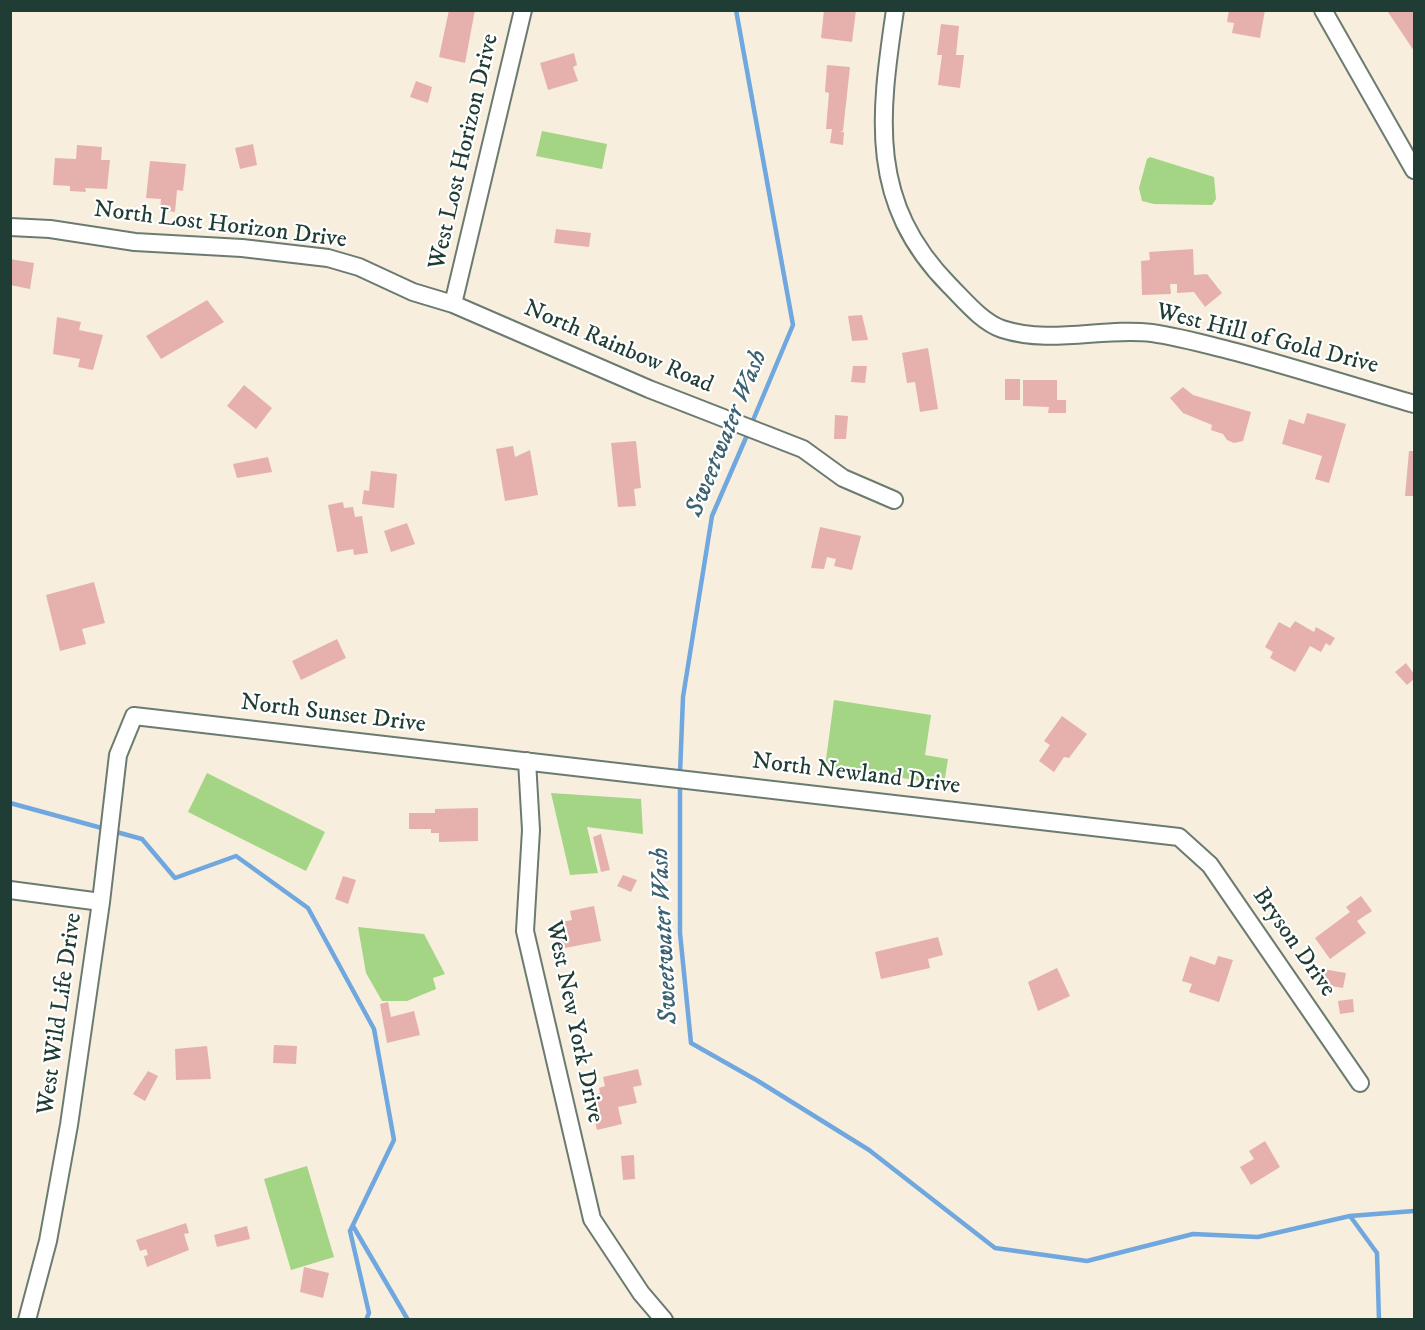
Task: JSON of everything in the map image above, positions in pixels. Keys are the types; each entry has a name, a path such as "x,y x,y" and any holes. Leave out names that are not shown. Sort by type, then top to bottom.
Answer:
{"street":[{"name":"West Lost Horizon Drive","path":"453,304 523,10"},
{"name":"West Hill of Gold Drive","path":"895,10 884,106 886,172 904,227 938,273 973,310 1002,329 1048,335 1150,333 1204,344 1369,389 1414,404"},
{"path":"1323,10 1414,170"},
{"name":"North Lost Horizon Drive","path":"10,227 50,229 135,242 242,248 328,258 359,267 413,292 453,304"},
{"name":"North Rainbow Road","path":"453,304 649,389 803,449 843,478 894,500"},
{"name":"North Sunset Drive","path":"134,716 527,761"},
{"name":"West Wild Life Drive","path":"27,1320 48,1241 69,1125 101,902 118,755 134,716"},
{"name":"North Newland Drive","path":"527,761 1179,837"},
{"name":"West New York Drive","path":"527,761 531,830 525,931 592,1219 641,1293 664,1320"},
{"name":"Bryson Drive","path":"1179,837 1210,865 1360,1083"},
{"path":"10,890 101,902"}],"green space":[{"path":"542,131 607,144 602,169 536,156"},
{"path":"1150,157 1214,177 1216,199 1212,205 1154,204 1142,201 1139,188 1147,159"},
{"path":"834,700 931,715 925,755 948,759 944,784 825,767"},
{"path":"207,773 325,832 306,871 188,812"},
{"path":"551,793 641,799 643,834 587,827 598,873 570,875"},
{"path":"358,927 424,934 445,974 433,978 436,989 407,1001 382,1001 366,973"},
{"path":"307,1166 334,1257 291,1270 264,1179"}],"building":[{"path":"449,10 475,10 465,63 439,57"},
{"path":"824,10 856,10 852,42 821,38"},
{"path":"1229,10 1265,10 1260,38 1232,33 1234,23 1227,22"},
{"path":"1390,10 1414,11 1414,51 1388,12"},
{"path":"941,24 959,26 956,55 964,55 960,88 938,85 942,55 937,55"},
{"path":"574,53 577,65 573,67 578,81 548,90 540,63"},
{"path":"827,65 850,67 843,131 840,132 844,132 843,145 830,143 832,129 826,129 829,93 825,92"},
{"path":"416,81 432,87 428,103 410,97"},
{"path":"253,144 257,165 240,169 235,148"},
{"path":"77,145 102,147 101,160 110,160 107,189 85,188 86,192 70,191 70,186 53,185 55,158 76,159"},
{"path":"150,161 186,164 183,191 177,190 175,212 160,210 161,199 146,198"},
{"path":"556,229 591,233 589,247 554,243"},
{"path":"1193,249 1194,275 1207,274 1222,293 1205,307 1194,292 1177,293 1177,284 1170,284 1171,294 1142,295 1141,261 1150,260 1149,252"},
{"path":"10,259 34,263 30,289 10,285"},
{"path":"207,300 224,322 161,359 146,336"},
{"path":"862,315 868,340 852,341 848,316"},
{"path":"57,317 81,322 79,330 103,335 93,370 78,367 80,359 53,354"},
{"path":"928,348 938,409 920,412 915,382 907,383 902,353"},
{"path":"853,366 867,366 865,383 851,382"},
{"path":"1005,379 1020,379 1020,400 1005,400"},
{"path":"1023,380 1057,380 1057,400 1066,400 1066,413 1048,413 1049,407 1023,406"},
{"path":"244,385 272,408 256,429 227,406"},
{"path":"1183,387 1193,395 1251,412 1243,441 1234,443 1227,440 1223,434 1211,430 1212,425 1183,413 1170,398"},
{"path":"1307,413 1346,424 1329,483 1315,479 1322,456 1282,444 1289,419 1304,424"},
{"path":"835,415 848,416 846,439 834,439"},
{"path":"636,441 641,488 634,489 636,506 618,507 611,443"},
{"path":"513,446 515,457 530,450 538,495 505,501 496,449"},
{"path":"1409,451 1414,451 1414,496 1405,496"},
{"path":"268,457 272,472 237,478 233,464"},
{"path":"371,471 397,474 394,508 362,504 364,490 369,491"},
{"path":"343,502 344,508 353,507 355,517 362,516 368,553 354,555 353,549 337,552 328,505"},
{"path":"407,523 415,544 391,552 384,531"},
{"path":"820,527 861,536 852,570 834,566 836,559 827,557 824,569 811,568"},
{"path":"94,582 105,623 82,629 86,644 60,651 46,595"},
{"path":"1295,621 1314,632 1316,627 1335,638 1330,646 1326,643 1321,652 1310,646 1295,672 1270,658 1273,652 1265,647 1279,622 1290,628"},
{"path":"337,639 346,658 301,680 292,661"},
{"path":"1406,663 1414,674 1414,679 1407,685 1395,672"},
{"path":"1062,716 1087,734 1069,758 1064,757 1054,772 1039,761 1050,745 1044,741"},
{"path":"478,808 478,841 439,842 439,833 431,833 431,829 409,829 409,813 435,813 435,809"},
{"path":"601,834 610,870 601,872 593,837"},
{"path":"623,875 637,880 631,892 617,886"},
{"path":"343,876 356,880 348,904 335,899"},
{"path":"1361,896 1372,911 1357,921 1366,933 1330,959 1315,938 1350,912 1346,907"},
{"path":"594,906 601,941 560,949 555,923 572,920 570,911"},
{"path":"938,937 943,955 928,959 930,968 881,979 875,952"},
{"path":"1190,956 1215,965 1218,956 1233,960 1219,1002 1189,992 1192,984 1182,981"},
{"path":"1057,968 1070,996 1038,1011 1028,982"},
{"path":"1323,969 1346,973 1343,988 1320,984"},
{"path":"1353,999 1354,1012 1340,1014 1338,1001"},
{"path":"388,1002 391,1017 414,1011 420,1035 387,1043 380,1004"},
{"path":"274,1045 297,1046 296,1064 273,1063"},
{"path":"207,1046 211,1079 176,1080 175,1049"},
{"path":"638,1069 642,1085 633,1087 637,1103 618,1107 622,1124 597,1130 592,1110 597,1109 594,1095 600,1093 599,1088 605,1086 603,1077"},
{"path":"148,1071 158,1076 145,1101 133,1094"},
{"path":"1265,1141 1280,1167 1251,1185 1240,1167 1254,1159 1249,1151"},
{"path":"634,1155 635,1179 623,1180 621,1156"},
{"path":"186,1223 189,1233 184,1234 189,1250 147,1267 144,1256 148,1255 146,1249 140,1251 136,1240"},
{"path":"247,1226 250,1239 217,1247 214,1235"},
{"path":"304,1267 329,1273 323,1298 300,1292"}],"waterway":[{"name":"Sweetwater Wash","path":"736,10 793,325 751,425"},
{"name":"Sweetwater Wash","path":"680,774 683,697 712,516 748,433"},
{"name":"Sweetwater Wash","path":"680,783 680,933 691,1043 758,1081 869,1150 995,1248 1087,1261 1193,1234 1258,1237 1350,1216 1377,1253 1379,1320"},
{"path":"10,803 142,839 175,878 236,856 308,908 374,1029 394,1140 350,1231 369,1313 366,1320"},
{"path":"1350,1216 1414,1211"},
{"path":"353,1226 408,1320"}]}
